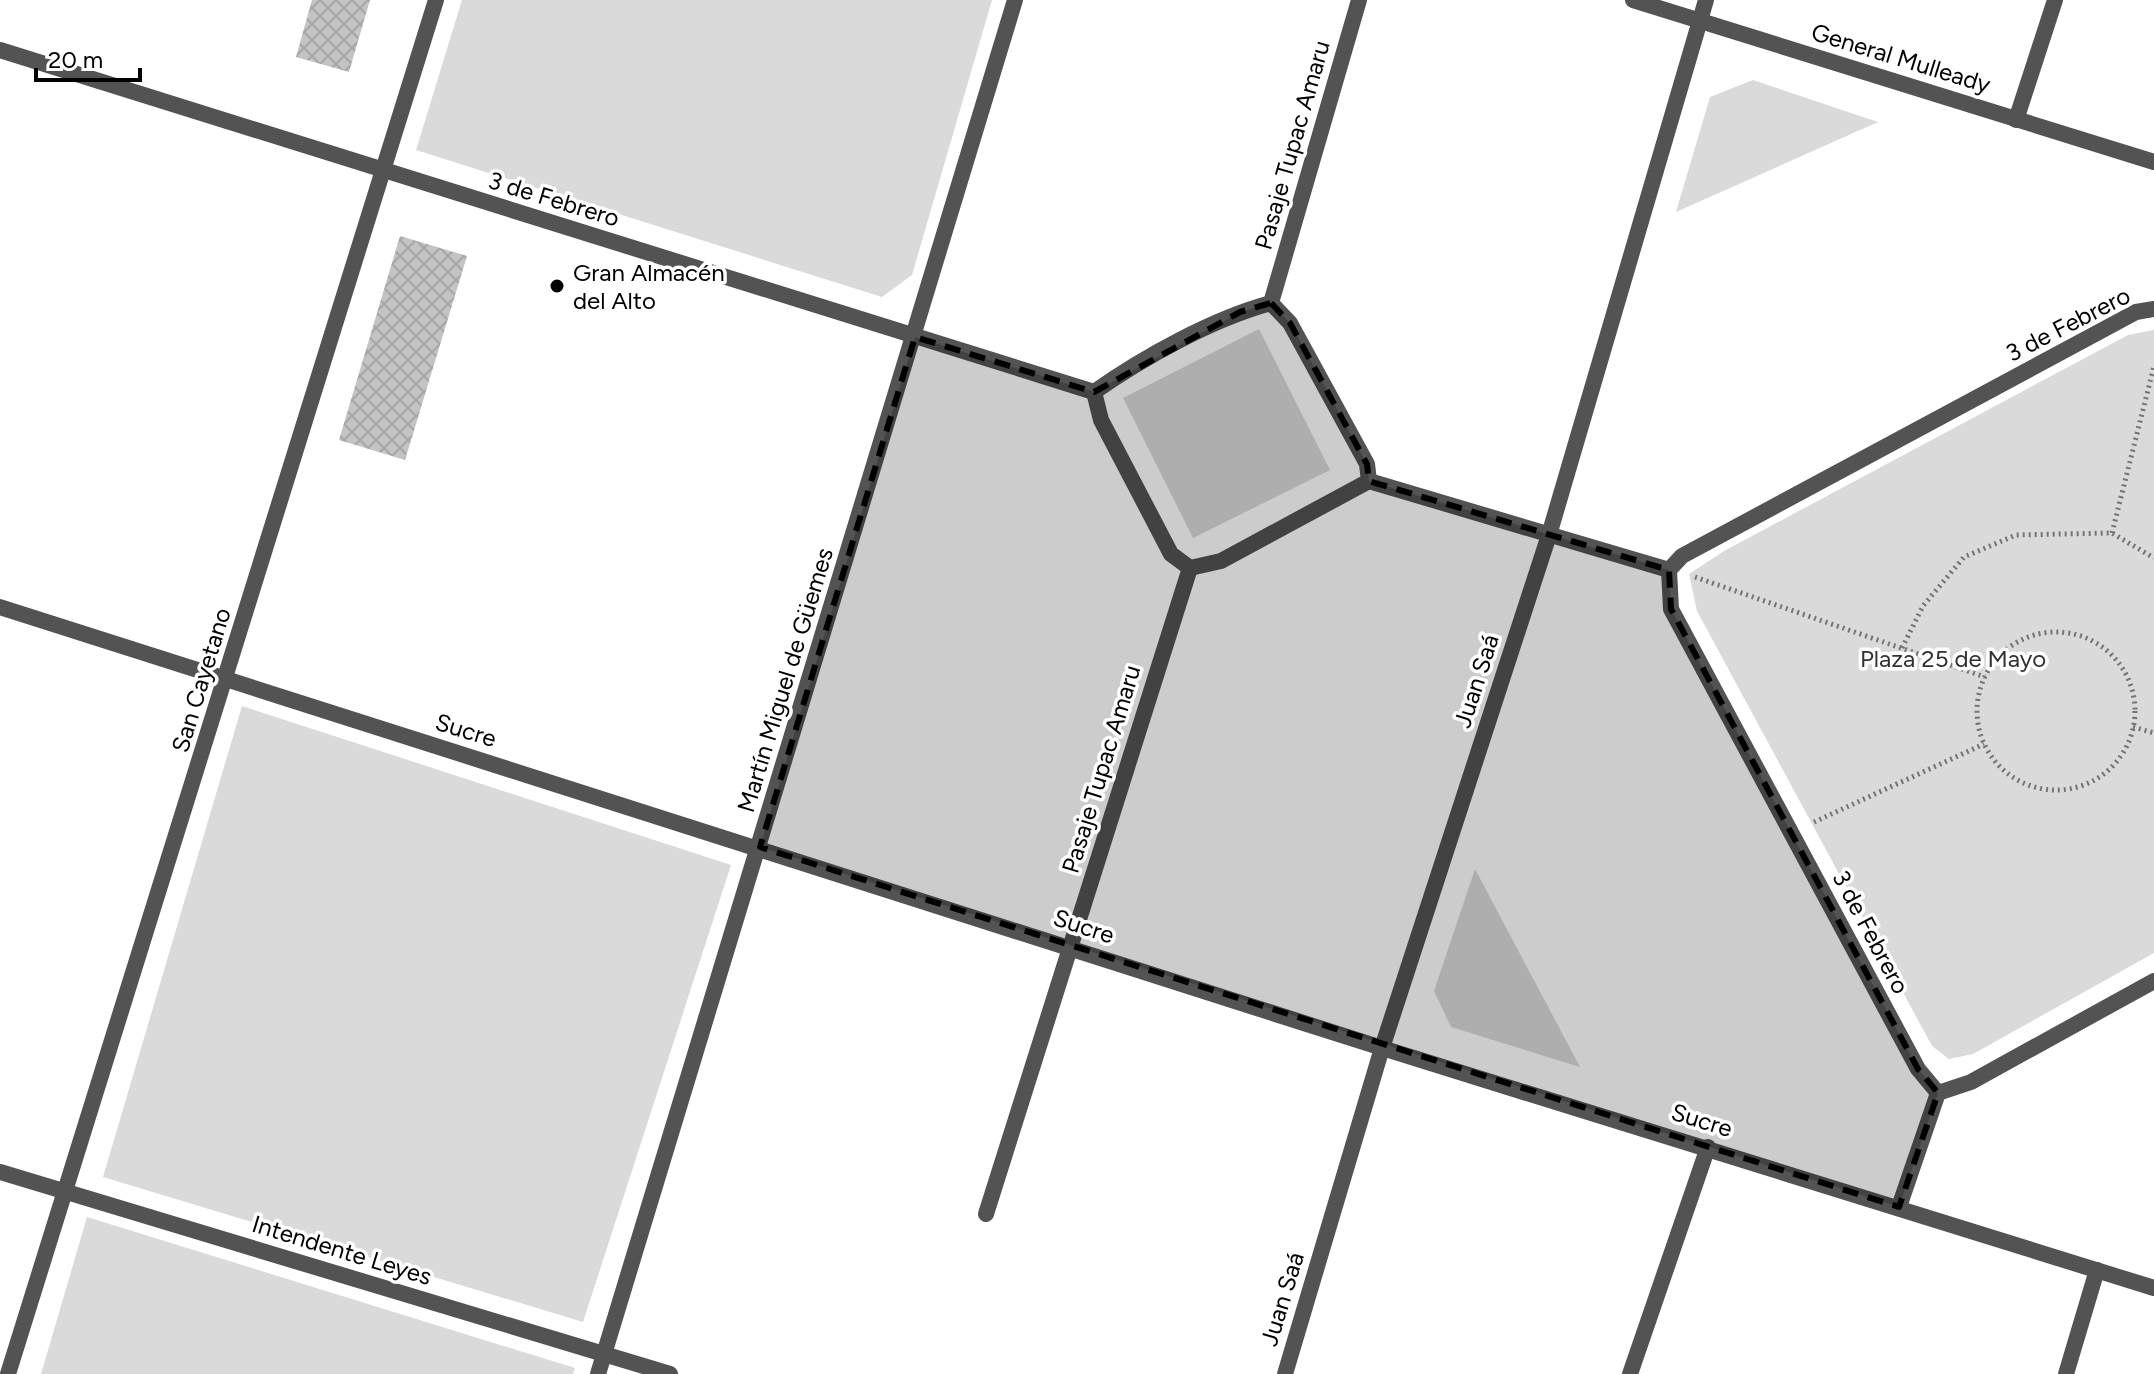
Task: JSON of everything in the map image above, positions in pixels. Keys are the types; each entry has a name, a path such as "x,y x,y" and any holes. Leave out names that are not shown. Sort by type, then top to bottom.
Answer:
{"street":[{"name":"San Cayetano","path":"8,1374 436,0"},
{"name":"Martín Miguel de Güemes","path":"598,1374 1015,0"},
{"name":"Pasaje Tupac Amaru","path":"1271,303 1359,0"},
{"name":"General Mulleady","path":"1633,0 2154,162"},
{"name":"Juan Saá","path":"1285,1374 1382,1048 1549,535 1706,0"},
{"path":"2016,120 2055,0"},
{"name":"3 de Febrero","path":"0,50 1094,392"},
{"path":"1369,481 1367,464 1290,323 1271,303 1240,312 1118,375 1094,392 1101,420 1171,554 1190,568 1221,561 1369,481 1669,570"},
{"name":"3 de Febrero","path":"1938,1093 1918,1069 1671,609 1669,570 1682,556 2136,312 2154,309"},
{"name":"Pasaje Tupac Amaru","path":"986,1214 1190,568"},
{"name":"Sucre","path":"0,607 1382,1048 2154,1288"},
{"path":"1899,1207 1938,1093 1971,1082 2154,981"},
{"path":"1630,1374 1708,1147"},
{"name":"Intendente Leyes","path":"0,1172 670,1374"},
{"path":"2066,1374 2097,1270"}],"path":[{"path":"2112,533 2154,366"},
{"path":"1902,648 1923,606 1964,557 2016,535 2112,533 2154,558"},
{"path":"1689,574 1985,677"},
{"path":"2055,631 2081,635 2105,648 2123,668 2134,692 2133,727 2128,745 2114,766 2094,781 2069,789 2043,789 2019,781 1999,765 1984,744 1977,720 1978,694 1985,677 2005,650 2028,637 2055,631"},
{"path":"2133,727 2154,733"},
{"path":"1811,823 1984,744"}],"highlighted area":[{"path":"1271,303 1290,323 1367,464 1369,481 1669,570 1671,609 1918,1069 1938,1093 1899,1207 760,847 915,337 1094,392 1240,312"}],"green space":[{"path":"462,0 992,0 912,275 882,297 416,150"},
{"path":"1753,80 1878,122 1676,212 1710,97"},
{"path":"1259,329 1330,470 1193,538 1123,398"},
{"name":"Plaza 25 de Mayo","path":"2154,330 2154,953 1973,1054 1949,1059 1932,1046 1697,611 1689,574 1724,551 2128,335"},
{"path":"242,706 731,865 583,1322 103,1177"},
{"path":"1475,869 1580,1067 1451,1027 1434,991"},
{"path":"87,1217 575,1368 573,1374 41,1374"}],"building":[{"path":"312,0 370,0 349,72 296,57"},
{"path":"400,236 467,256 405,460 339,440"}],"place":[{"name":"Gran Almacén del Alto","path":"557,286"}]}
